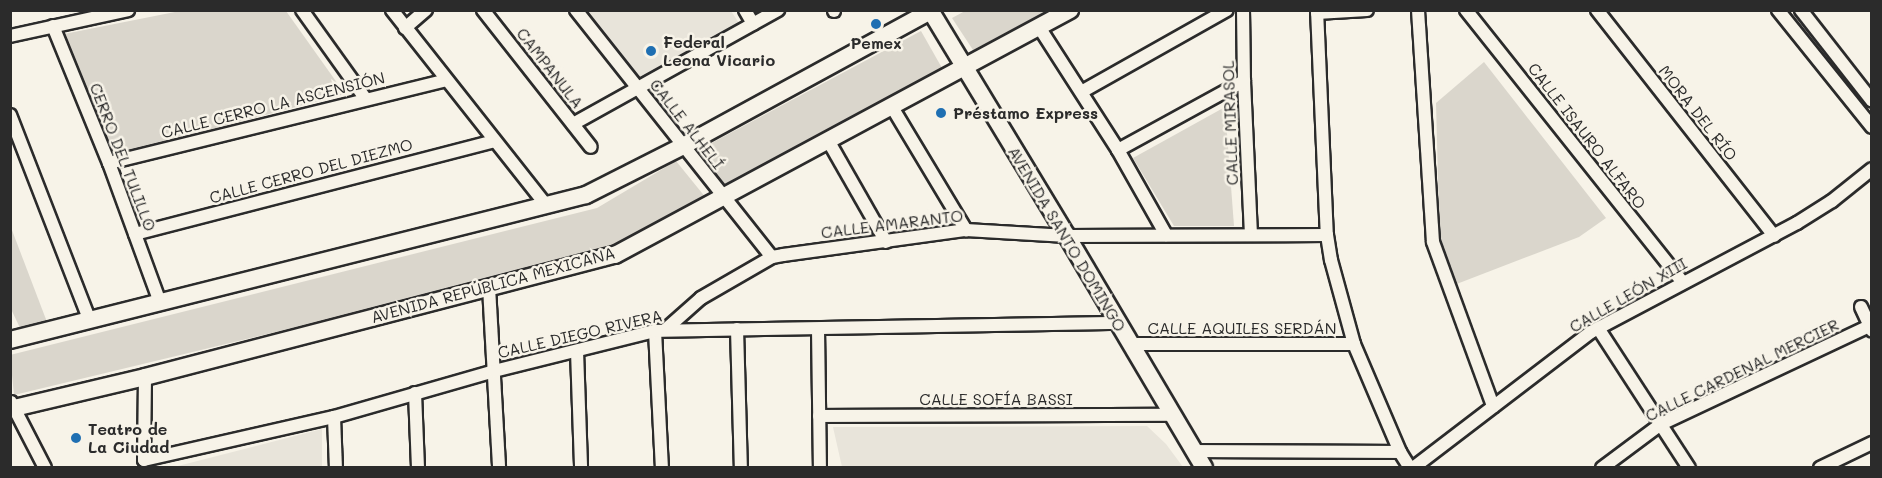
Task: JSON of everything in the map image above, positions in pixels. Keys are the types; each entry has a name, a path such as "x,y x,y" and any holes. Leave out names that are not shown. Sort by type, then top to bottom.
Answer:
{"main road":[{"name":"AVENIDA REPÚBLICA MEXICANA","path":"11,406 145,377 615,255 965,69 1070,10"},
{"name":"AVENIDA SANTO DOMINGO","path":"931,11 1203,468"},
{"path":"12,337 90,321 586,195 683,146 931,11"}],"street":[{"path":"10,36 128,10"},
{"path":"302,10 365,98"},
{"path":"392,10 546,205"},
{"path":"405,28 426,10"},
{"name":"CAMPANULA","path":"483,10 591,147"},
{"name":"CALLE ALHELÍ","path":"576,10 772,257"},
{"path":"745,10 753,24"},
{"path":"573,124 778,10"},
{"path":"1083,91 1227,10"},
{"name":"CALLE MIRASOL","path":"1244,10 1244,81 1251,234"},
{"path":"1367,10 1317,12 1327,234 1338,295 1353,344 1400,452 1411,468"},
{"path":"1418,10 1433,242 1493,406"},
{"name":"CALLE ISAURO ALFARO","path":"1466,10 1682,282"},
{"name":"MORA DEL RÍO","path":"1597,10 1774,236"},
{"path":"1801,10 1872,100"},
{"path":"1781,12 1872,128"},
{"name":"CERRO DEL TULILLO","path":"53,26 109,163 160,302"},
{"path":"1039,27 1083,91 1166,235"},
{"name":"CALLE CERRO LA ASCENSIÓN","path":"109,163 365,98 446,80"},
{"path":"1118,150 1244,81"},
{"path":"892,107 966,230"},
{"path":"10,115 90,321"},
{"name":"CALLE CERRO DEL DIEZMO","path":"135,234 494,141"},
{"path":"829,142 886,242"},
{"name":"CALLE LEÓN XIII","path":"1411,468 1598,328 1682,282 1774,236 1824,206 1872,169"},
{"name":"CALLE AMARANTO","path":"660,330 701,298 772,257 966,230 1067,236 1327,234"},
{"path":"489,287 499,468"},
{"path":"1861,307 1870,328"},
{"name":"CALLE DIEGO RIVERA","path":"145,377 144,460 334,417 494,371 660,330 1118,323"},
{"path":"1598,328 1689,468"},
{"name":"CALLE CARDENAL MERCIER","path":"1602,468 1661,424 1870,328"},
{"path":"737,329 741,468"},
{"path":"818,329 820,468"},
{"path":"660,330 662,468"},
{"name":"CALLE AQUILES SERDÁN","path":"1131,344 1353,344"},
{"path":"577,351 581,468"},
{"path":"415,393 418,468"},
{"path":"11,406 45,468"},
{"name":"CALLE SOFÍA BASSI","path":"819,416 1173,415"},
{"path":"334,417 336,468"},
{"path":"1820,468 1872,443"},
{"path":"1194,451 1400,452"}],"shaded area":[{"path":"180,11 286,11 345,94 110,156 64,34"},
{"name":"Federal Leona Vicario","path":"582,11 731,11 739,23 637,78"},
{"path":"965,11 1047,11 973,50 952,18"},
{"path":"921,31 942,68 721,188 693,153"},
{"path":"1484,62 1606,218 1579,237 1454,285 1440,257 1436,103"},
{"path":"1225,107 1234,226 1174,226 1133,158"},
{"path":"676,161 706,198 608,252 14,395 10,355 597,208"},
{"path":"10,225 47,322 21,330 11,309"},
{"path":"1147,426 1166,444 1183,467 842,467 833,427"},
{"path":"322,429 322,467 174,467"}],"place":[{"name":"Pemex","path":"876,24"},
{"name":"Federal Leona Vicario","path":"651,51"},
{"name":"Préstamo Express","path":"941,113"},
{"name":"Teatro de La Ciudad","path":"76,438"}]}
